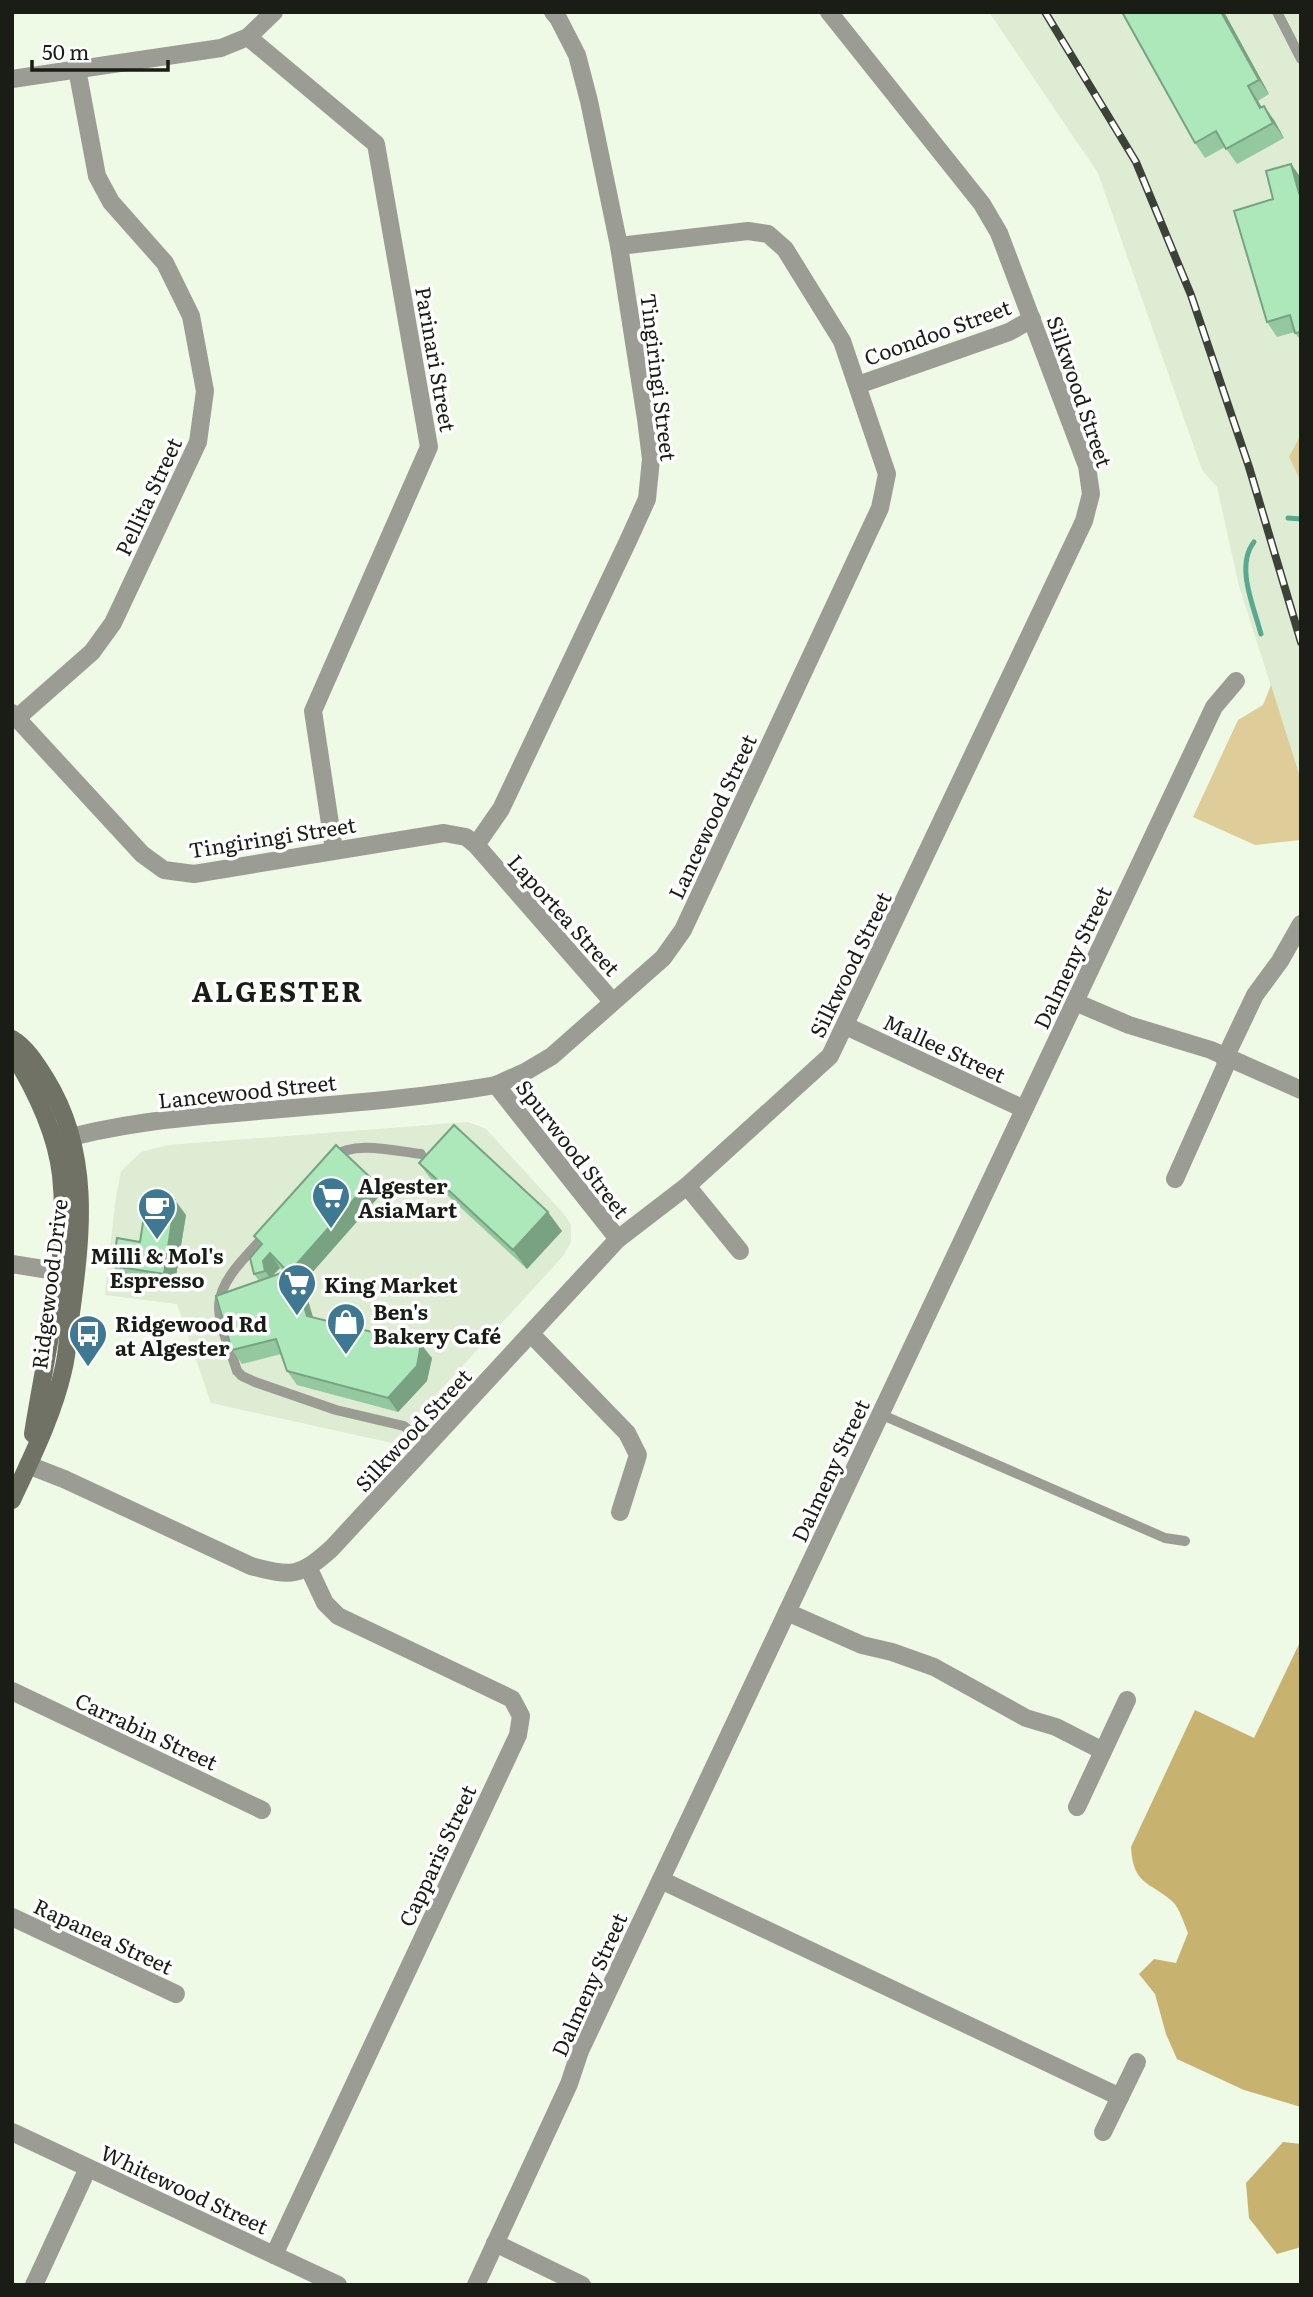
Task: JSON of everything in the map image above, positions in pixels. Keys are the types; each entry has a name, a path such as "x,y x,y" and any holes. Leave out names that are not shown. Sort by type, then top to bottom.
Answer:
{"main road":[{"name":"Ridgewood Drive","path":"12,1039 20,1044 53,1090 64,1113 62,1140"},
{"name":"Ridgewood Drive","path":"12,1052 62,1140 81,1191 68,1273 64,1371 12,1500"}],"street":[{"path":"12,79 221,48 248,37 274,12"},
{"name":"Tingiringi Street","path":"15,715 142,854 164,870 194,874 444,833 466,837 480,851 647,499 651,459 619,246 589,102 580,66 553,12"},
{"name":"Silkwood Street","path":"309,1569 428,1446 618,1239 687,1186 830,1056 1084,521 1091,494 1087,466 999,233 982,204 829,12"},
{"name":"Parinari Street","path":"248,37 376,144 429,447 313,711 334,850"},
{"name":"Pellita Street","path":"15,715 92,652 113,623 198,442 205,391 191,316 165,263 111,202 97,176 77,69"},
{"name":"Lancewood Street","path":"62,1140 106,1129 184,1118 419,1097 496,1085 552,1056 663,958 683,930 880,508 887,474 842,341 785,249 768,234 748,231 619,246"},
{"name":"Coondoo Street","path":"858,384 1009,332 1032,319"},
{"name":"Dalmeny Street","path":"476,2285 569,2084 580,2051 1214,707 1236,681"},
{"name":"Laportea Street","path":"480,851 612,1001"},
{"path":"1175,1179 1225,1067 1226,1056 1255,995 1280,961 1301,924"},
{"path":"1075,1002 1129,1025 1226,1056 1301,1090"},
{"name":"Mallee Street","path":"846,1026 1024,1109"},
{"name":"Spurwood Street","path":"496,1085 618,1239"},
{"path":"687,1186 740,1251"},
{"path":"12,1264 68,1273"},
{"path":"531,1334 627,1433 638,1455 620,1511"},
{"path":"28,1465 251,1566 280,1574 309,1569"},
{"name":"Capparis Street","path":"274,2255 518,1735 520,1716 512,1699 338,1616 325,1603 309,1569"},
{"path":"787,1612 862,1646 892,1652 934,1667 1026,1718 1056,1727 1103,1751"},
{"name":"Carrabin Street","path":"12,1690 262,1810"},
{"path":"1077,1807 1127,1700"},
{"path":"661,1880 1120,2097"},
{"name":"Rapanea Street","path":"12,1917 176,1994"},
{"path":"1103,2132 1137,2062"},
{"name":"Whitewood Street","path":"12,2133 338,2285"},
{"path":"34,2285 88,2168"},
{"path":"495,2243 582,2285"}],"lane":[{"path":"1277,12 1301,59"},
{"path":"323,1164 340,1151 353,1148 421,1154"},
{"path":"273,1224 222,1291 219,1307 237,1371 255,1382 336,1410 404,1426 428,1446"},
{"path":"880,1414 1165,1538 1185,1541"}],"shaded area":[{"path":"989,12 1301,12 1301,434 1289,457 1301,482 1301,780 1239,586 1217,487 1202,470 1098,173"},
{"path":"1301,434 1301,482 1289,457"},
{"path":"1271,685 1301,780 1301,840 1255,845 1193,817 1238,720 1263,705"},
{"path":"468,1122 486,1129 563,1213 571,1225 571,1242 564,1255 392,1443 211,1403 177,1304 105,1295 121,1171 141,1152 168,1145"},
{"path":"1301,1640 1301,2107 1244,2090 1177,2059 1166,2034 1155,1994 1139,1974 1154,1959 1176,1963 1188,1933 1173,1902 1139,1876 1132,1860 1131,1847 1195,1710 1254,1738"},
{"path":"1283,2142 1301,2144 1301,2247 1277,2254 1249,2218 1246,2183"}],"building":[{"path":"1122,12 1221,12 1259,80 1248,86 1260,108 1264,106 1273,123 1226,149 1216,131 1195,143"},
{"path":"1291,164 1299,193 1301,192 1301,332 1295,333 1290,315 1267,322 1234,211 1273,199 1266,171"},
{"path":"454,1125 548,1212 513,1250 419,1163"},
{"path":"336,1145 372,1179 293,1268 307,1316 421,1344 417,1366 388,1398 287,1371 276,1339 232,1350 216,1296 287,1271 270,1253 263,1261 265,1271 254,1274 250,1258 262,1244 254,1236"},
{"path":"162,1198 175,1200 164,1274 113,1266 117,1238 140,1242 146,1203 161,1205"}],"waterway":[{"path":"1288,518 1301,519"},
{"path":"1254,542 1246,563 1246,575 1261,634"}],"railway":[{"path":"1045,12 1136,162 1191,295 1249,467 1301,642"}],"place":[{"name":"Algester AsiaMart","path":"331,1230"},
{"name":"Milli & Mol's Espresso","path":"157,1241"},
{"name":"King Market","path":"297,1317"},
{"name":"Ben's Bakery Café","path":"346,1356"},
{"name":"Ridgewood Rd at Algester","path":"88,1368"}],"district":[{"name":"ALGESTER","path":"278,990"}]}
